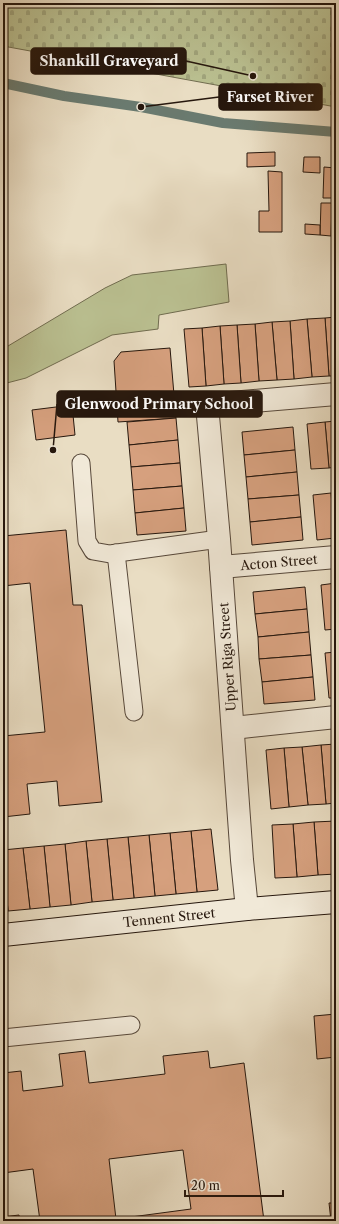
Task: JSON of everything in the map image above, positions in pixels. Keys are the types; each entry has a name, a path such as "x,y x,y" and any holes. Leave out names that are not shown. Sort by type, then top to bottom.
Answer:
{"street":[{"name":"Upper Riga Street","path":"247,909 219,539 207,405 336,394"},
{"name":"Acton Street","path":"221,567 336,557"},
{"path":"233,728 336,717"},
{"name":"Tennent Street","path":"3,935 247,909 336,902"}],"lane":[{"path":"81,463 86,541 94,551 110,554 219,539"},
{"path":"116,553 134,712"},
{"path":"3,1038 131,1025"}],"green space":[{"path":"3,3 336,3 336,107 3,46"},
{"path":"226,264 229,302 159,315 158,329 112,335 26,378 3,384 3,349 105,288 132,275"}],"building":[{"path":"275,152 275,166 247,167 247,153"},
{"path":"304,157 320,157 320,173 303,172"},
{"path":"324,167 336,168 336,198 323,198"},
{"path":"268,171 282,172 282,232 259,232 259,211 269,211"},
{"path":"321,203 332,203 331,236 320,235"},
{"path":"334,221 336,221 336,237 333,237"},
{"path":"305,224 320,225 320,235 305,234"},
{"path":"336,317 336,376 329,376 325,318"},
{"path":"325,318 329,376 312,377 307,319"},
{"path":"307,319 312,377 294,379 290,321"},
{"path":"290,321 294,379 277,380 272,322"},
{"path":"272,322 277,380 259,381 255,324"},
{"path":"255,324 259,381 241,383 237,325"},
{"path":"237,325 241,383 224,384 220,326"},
{"path":"220,326 224,384 206,386 202,328"},
{"path":"202,328 206,386 189,387 184,329"},
{"path":"170,348 176,418 118,422 114,361 121,352"},
{"path":"72,405 75,435 36,440 32,410"},
{"path":"176,418 178,440 129,445 127,422"},
{"path":"336,421 336,467 329,468 325,422"},
{"path":"325,422 329,468 311,469 307,424"},
{"path":"293,427 295,450 244,455 242,432"},
{"path":"178,440 180,463 131,467 129,445"},
{"path":"295,450 297,472 246,477 244,455"},
{"path":"180,463 182,486 133,490 131,467"},
{"path":"297,472 299,495 248,499 246,477"},
{"path":"182,486 184,508 135,513 133,490"},
{"path":"331,493 336,493 336,538 335,538"},
{"path":"331,493 335,538 317,540 313,495"},
{"path":"299,495 301,517 250,522 248,499"},
{"path":"184,508 186,531 137,535 135,513"},
{"path":"301,517 303,540 252,545 250,522"},
{"path":"66,530 73,605 82,605 102,802 59,806 57,781 27,784 30,814 3,817 3,736 45,732 30,583 3,586 3,536"},
{"path":"336,583 336,629 325,630 321,585"},
{"path":"305,587 307,609 255,614 253,592"},
{"path":"307,609 309,632 258,637 255,614"},
{"path":"309,632 311,655 259,659 258,637"},
{"path":"336,652 336,698 329,698 325,653"},
{"path":"311,655 313,677 262,682 259,659"},
{"path":"313,677 315,700 264,704 262,682"},
{"path":"336,744 336,803 326,804 321,745"},
{"path":"321,745 326,804 308,805 302,747"},
{"path":"302,747 308,805 289,807 284,748"},
{"path":"284,748 289,807 271,809 266,750"},
{"path":"336,821 336,874 318,875 314,822"},
{"path":"314,822 318,875 297,877 293,824"},
{"path":"293,824 297,877 275,878 272,825"},
{"path":"211,829 218,890 197,892 191,831"},
{"path":"191,831 197,892 176,894 170,833"},
{"path":"170,833 176,894 155,896 149,835"},
{"path":"149,835 155,896 134,898 128,837"},
{"path":"128,837 134,898 113,900 107,839"},
{"path":"107,839 113,900 92,902 86,841"},
{"path":"86,841 92,902 71,905 65,844"},
{"path":"65,844 71,905 50,907 44,846"},
{"path":"44,846 50,907 30,909 23,848"},
{"path":"23,848 30,909 8,911 3,850"},
{"path":"3,854 8,911 3,911"},
{"path":"336,1014 336,1057 317,1059 314,1016"},
{"path":"85,1051 89,1083 165,1074 163,1056 208,1051 210,1068 244,1063 264,1221 40,1221 33,1169 3,1173 3,1073 21,1071 23,1091 63,1086 59,1054","holes":["183,1150 191,1209 116,1219 109,1159"]},
{"path":"329,1203 336,1203 336,1221 331,1221"},
{"path":"19,1215 20,1221 3,1221 3,1217"}],"waterway":[{"path":"3,83 64,96 141,107 223,123 336,132"}],"place":[{"name":"Shankill Graveyard","path":"253,76"},
{"name":"Farset River","path":"141,107"},
{"name":"Glenwood Primary School","path":"53,450"}]}
